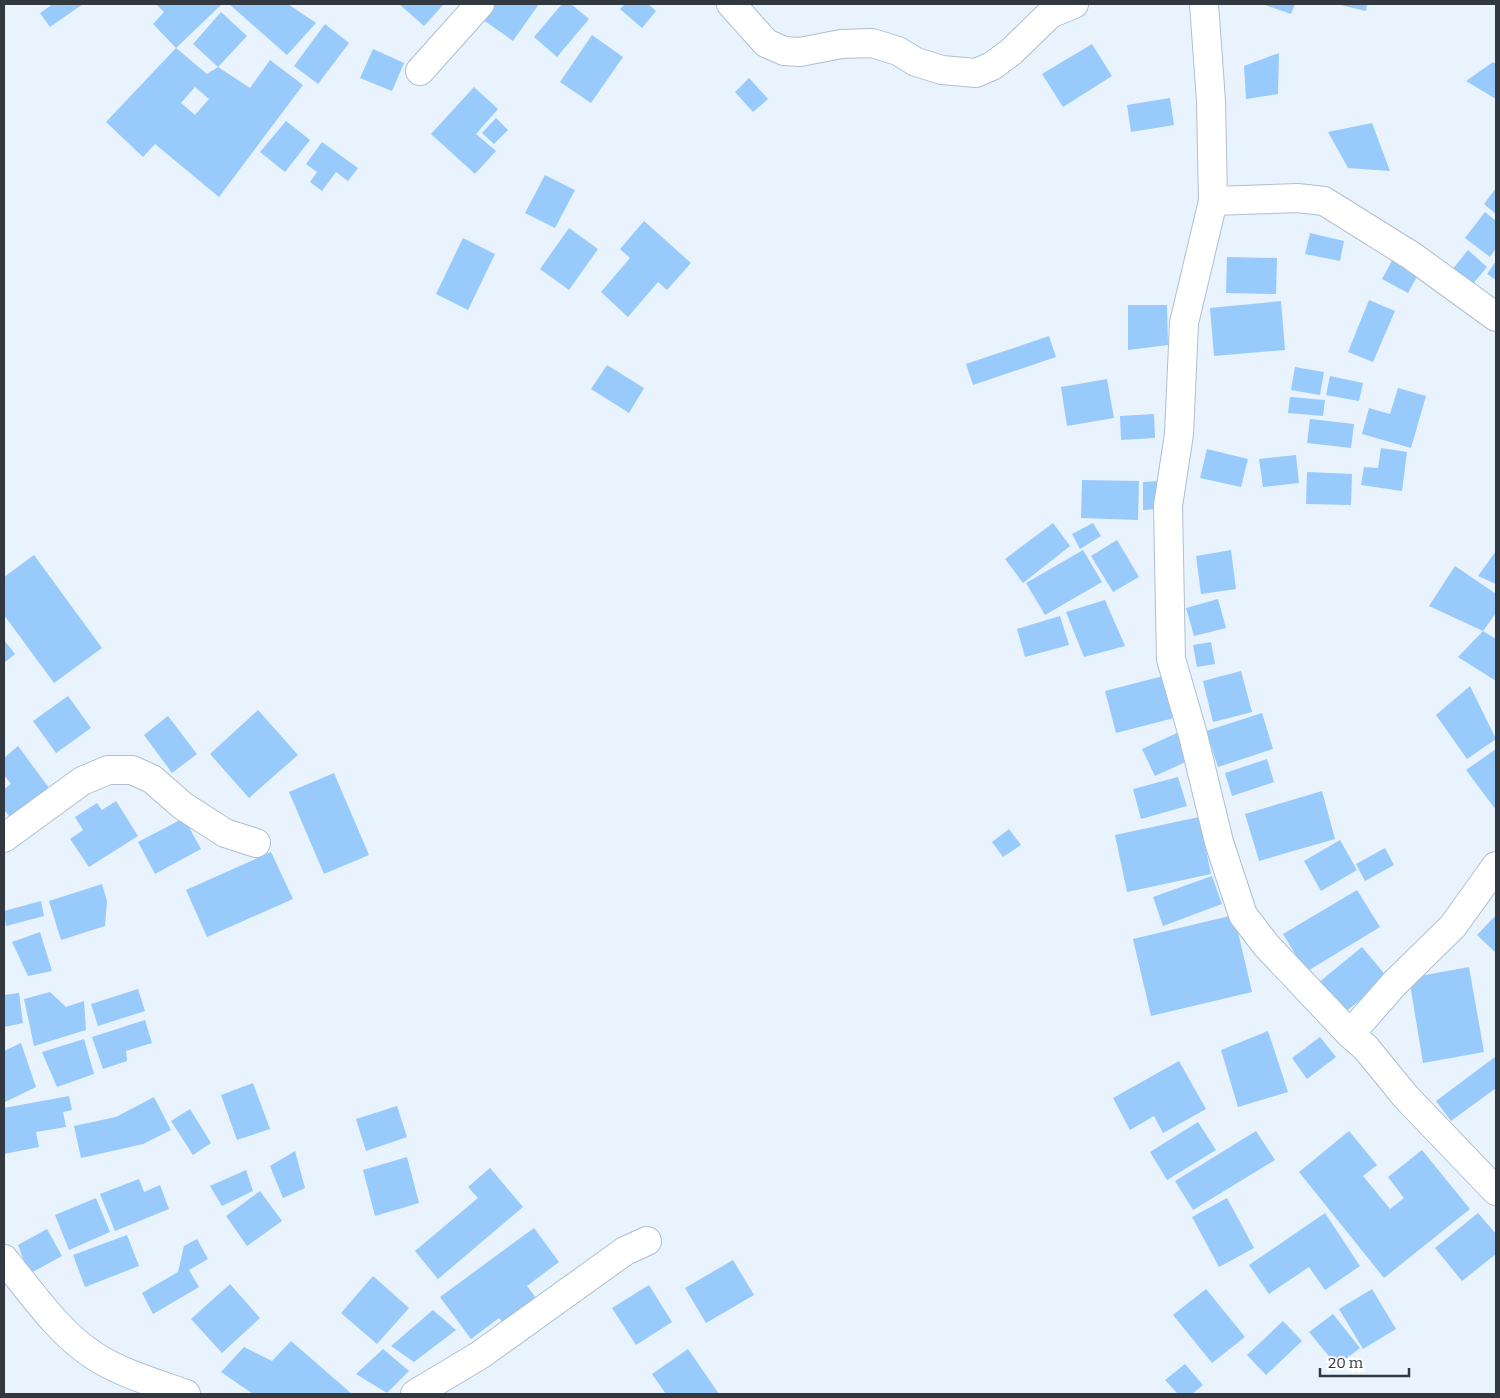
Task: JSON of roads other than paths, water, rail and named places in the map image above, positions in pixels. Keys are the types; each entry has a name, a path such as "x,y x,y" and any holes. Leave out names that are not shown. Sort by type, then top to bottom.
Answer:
{"street":[{"path":"420,71 480,4"},
{"path":"731,4 766,43 784,51 800,52 841,44 872,42 898,51 916,62 942,70 976,72 992,66 1011,52 1050,14 1074,4"},
{"path":"1204,4 1211,101 1213,201 1184,323 1179,434 1168,506 1171,659 1193,735 1219,842 1243,914 1266,945 1350,1034 1366,1048 1406,1097 1496,1191"},
{"path":"1213,201 1297,198 1324,201 1412,256 1496,317"},
{"path":"4,838 82,782 108,770 132,770 152,778 183,806 225,833 256,843"},
{"path":"1350,1034 1394,984 1453,926 1496,866"},
{"path":"415,1394 480,1355 626,1251 647,1241"},
{"path":"4,1260 72,1338 93,1355 110,1365 186,1394"}]}
